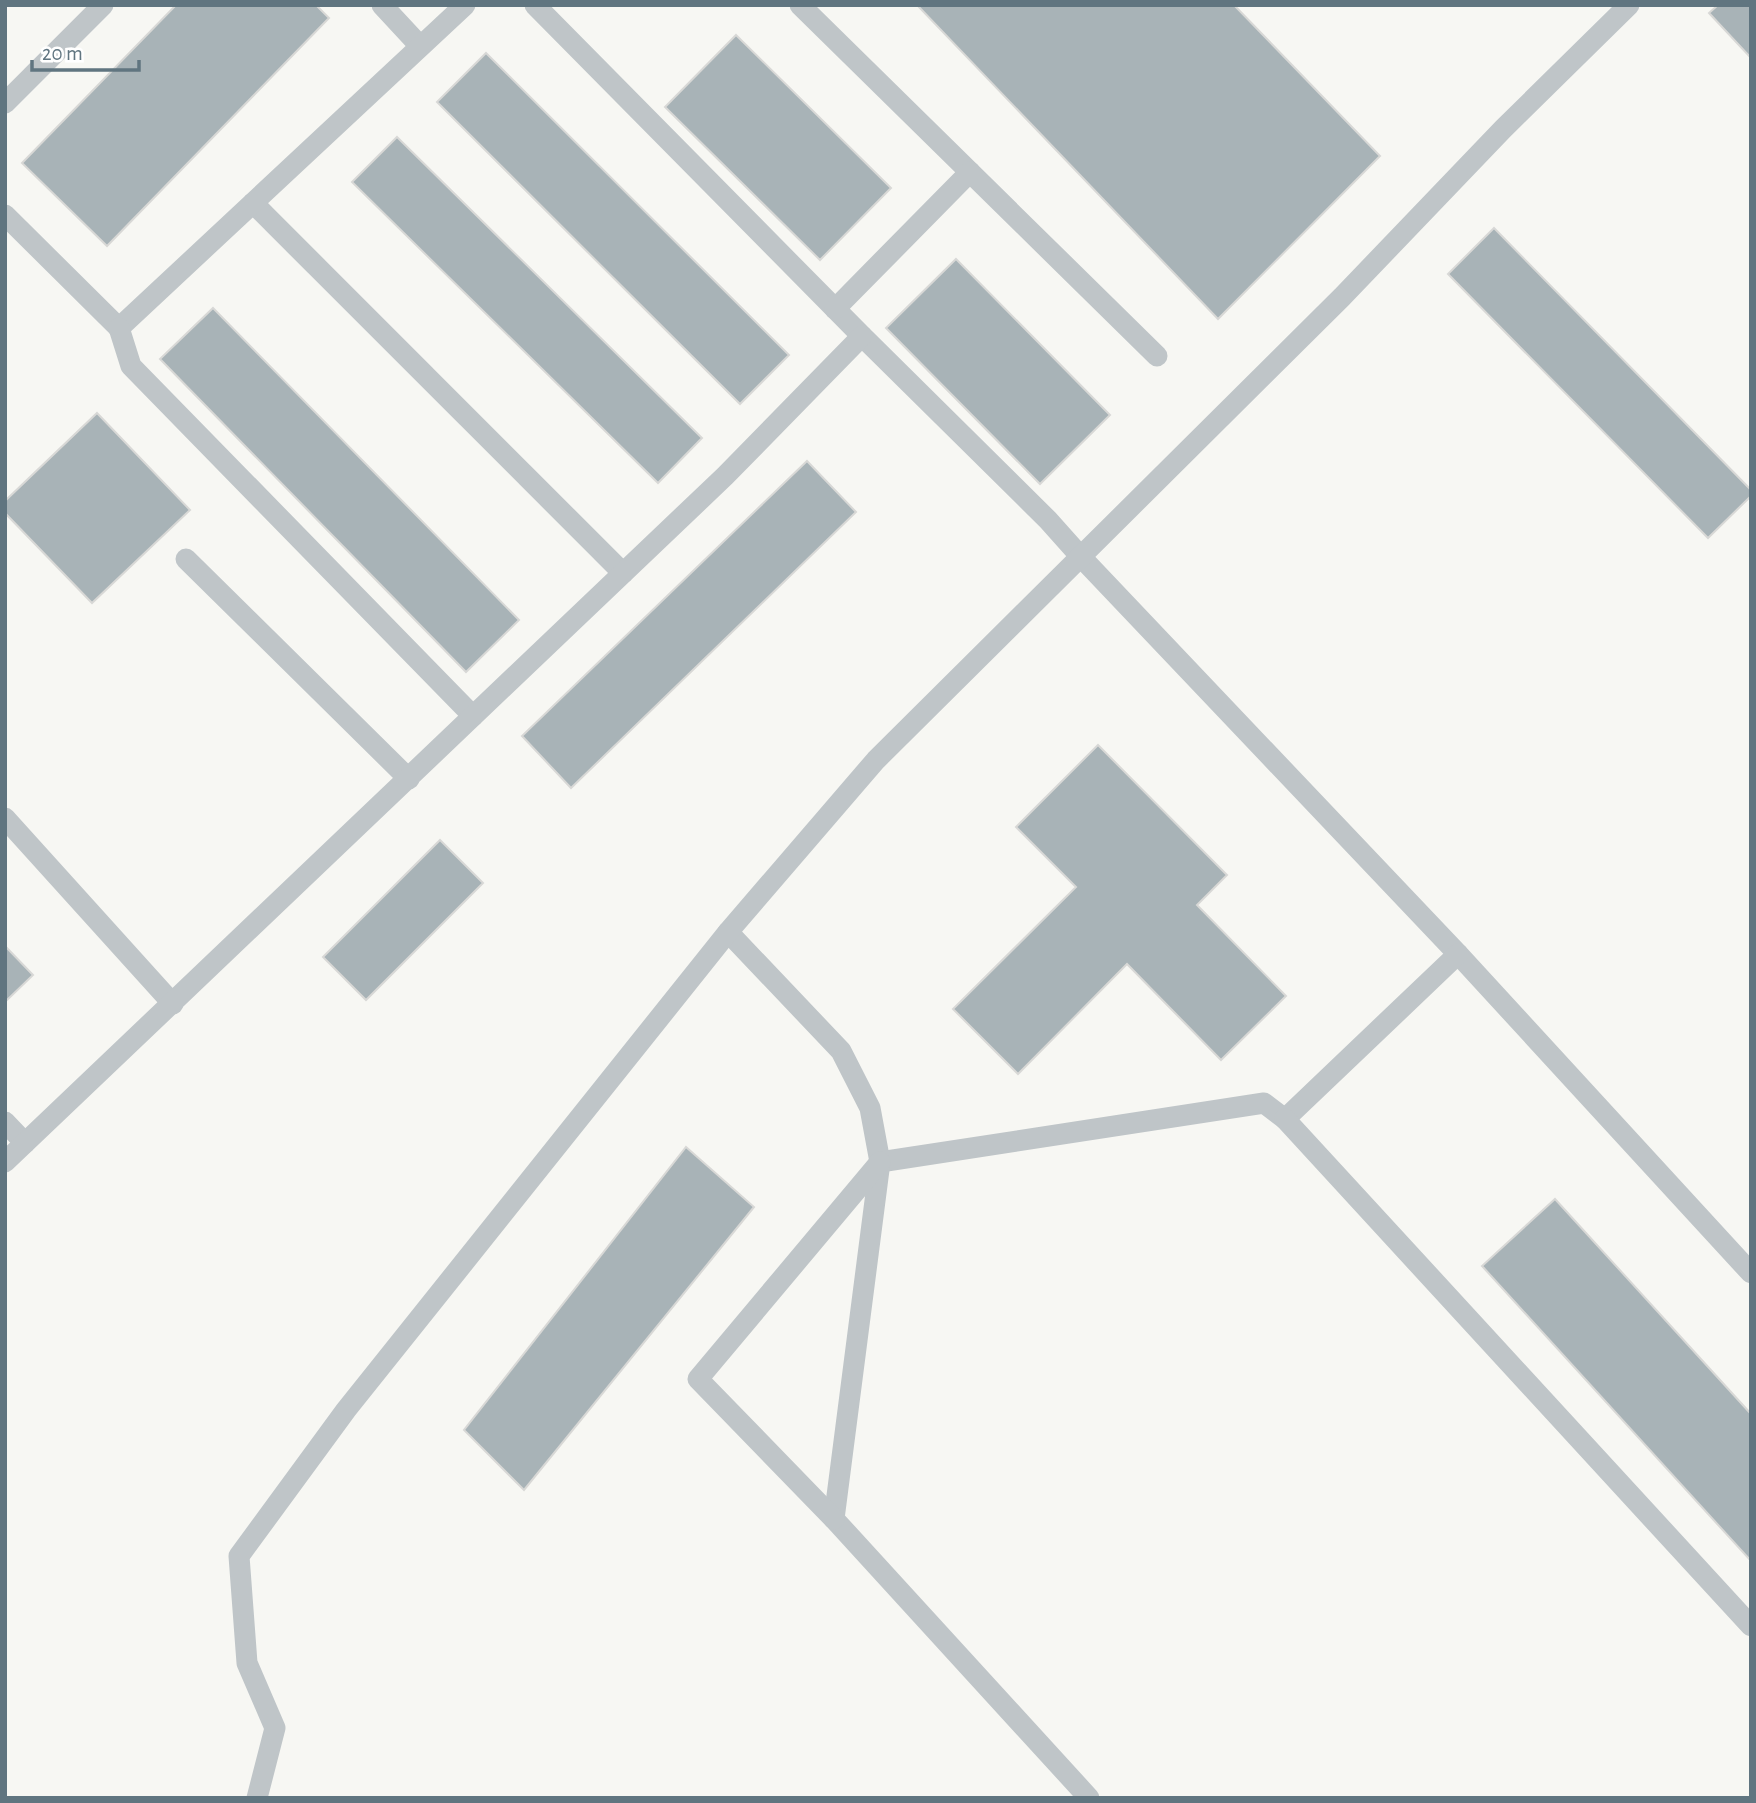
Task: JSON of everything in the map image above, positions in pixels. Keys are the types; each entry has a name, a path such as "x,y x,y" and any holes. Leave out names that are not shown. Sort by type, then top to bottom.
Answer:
{"lane":[{"path":"5,103 103,5"},
{"path":"382,5 421,46"},
{"path":"119,328 465,5"},
{"path":"535,5 1048,520 1458,954 1751,1273"},
{"path":"800,5 1157,356"},
{"path":"257,1798 275,1728 247,1663 239,1556 345,1410 728,932 876,760 1342,297 1503,129 1629,5"},
{"path":"835,309 970,172"},
{"path":"253,203 622,573"},
{"path":"5,215 119,328 131,366 473,716"},
{"path":"5,1162 725,476 862,336"},
{"path":"186,559 409,779"},
{"path":"5,818 173,1004"},
{"path":"728,932 841,1051 870,1108 880,1162 834,1519"},
{"path":"1284,1119 1458,954"},
{"path":"1089,1798 834,1519 698,1379 880,1162 1264,1103 1284,1119 1751,1626"},
{"path":"5,1122 25,1143"}],"building":[{"path":"176,5 316,5 329,18 107,246 22,163"},
{"path":"917,5 1234,5 1380,156 1218,319"},
{"path":"1718,5 1751,5 1751,58 1709,13"},
{"path":"736,35 891,188 820,260 665,107"},
{"path":"486,53 789,355 740,404 437,102"},
{"path":"397,137 702,438 658,483 352,182"},
{"path":"1494,228 1751,490 1751,496 1708,538 1448,274"},
{"path":"956,259 1110,415 1040,484 886,328"},
{"path":"213,308 519,620 466,672 160,359"},
{"path":"97,413 190,510 92,603 5,513 5,501"},
{"path":"807,461 856,512 571,788 522,736"},
{"path":"1098,745 1227,875 1197,905 1286,996 1221,1060 1127,964 1018,1074 953,1009 1076,887 1016,827"},
{"path":"440,840 483,883 366,1000 323,957"},
{"path":"5,946 33,975 5,1002"},
{"path":"686,1147 754,1207 524,1490 464,1430"},
{"path":"1555,1199 1751,1414 1751,1561 1482,1266"}]}
